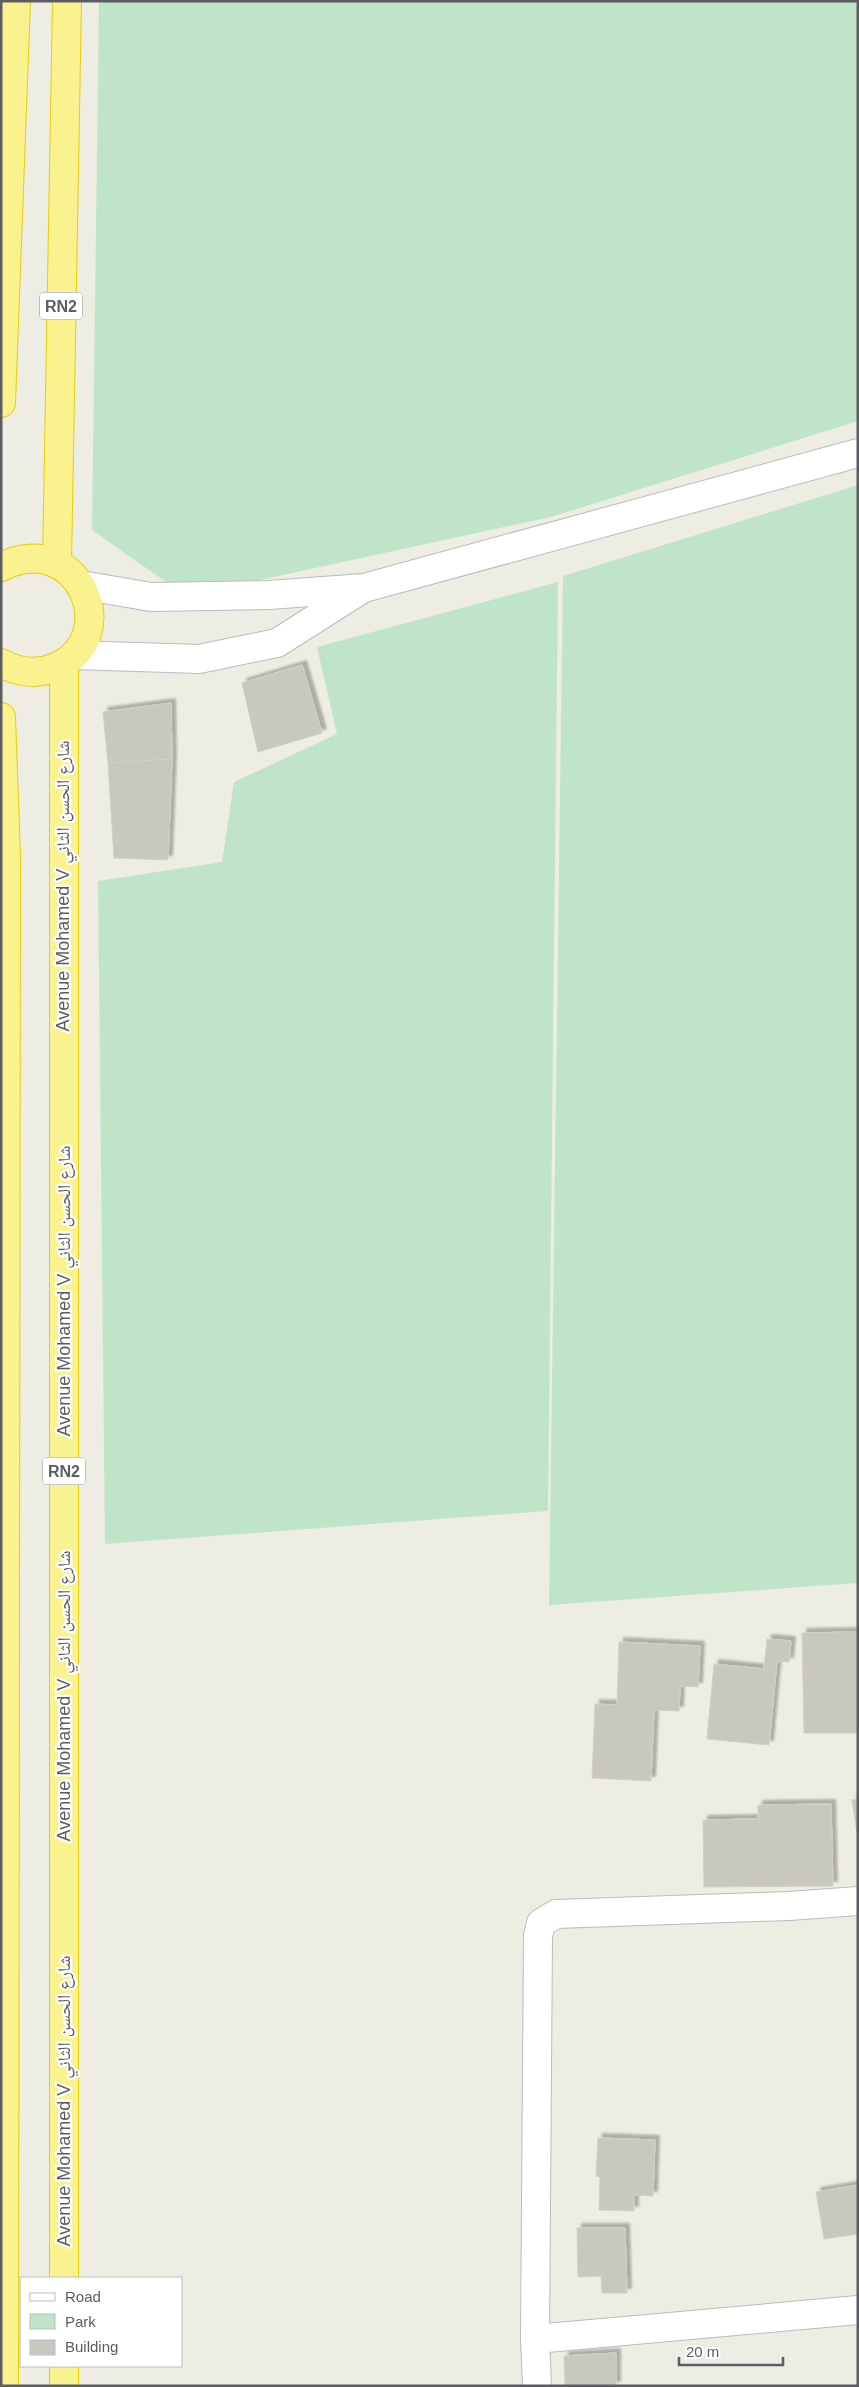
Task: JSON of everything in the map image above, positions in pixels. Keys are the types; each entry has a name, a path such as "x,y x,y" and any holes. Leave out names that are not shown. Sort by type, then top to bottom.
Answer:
{"highway":[{"path":"1,403 9,35 16,1"},
{"name":"RN2","path":"57,564 67,1"},
{"name":"RN2","path":"1,567 27,558 42,559 57,564 71,572 81,585 88,602 89,621 84,639 69,659"},
{"path":"1,663 12,669 30,673 48,670 69,659"},
{"name":"Avenue Mohamed V شارع الحسن الثاني","path":"64,2277 69,659"},
{"path":"1,717 3,854 4,2386"},
{"path":"64,2367 64,2386"}],"street":[{"path":"81,585 151,597 269,595 364,588 858,453"},
{"path":"69,659 199,659 277,643 364,588"},
{"path":"537,2386 535,2339 538,1936 541,1923 556,1914 789,1906 858,1901"},
{"path":"535,2339 858,2310"}],"green space":[{"path":"99,1 858,1 858,421 551,517 186,596 92,530"},
{"path":"858,485 858,1583 549,1605 563,576"},
{"path":"558,582 548,1511 105,1544 98,881 222,862 234,782 337,734 317,647"}],"building":[{"path":"302,665 322,733 258,752 242,683"},
{"path":"171,703 172,759 108,763 103,712"},
{"path":"172,759 168,860 114,858 108,763"},
{"path":"858,1632 858,1733 804,1733 802,1633"},
{"path":"767,1639 791,1641 789,1662 777,1661 769,1745 707,1739 714,1664 764,1669"},
{"path":"619,1642 700,1646 698,1687 680,1686 679,1711 654,1710 651,1781 592,1778 595,1704 617,1705"},
{"path":"858,1799 858,1839 852,1800"},
{"path":"831,1804 833,1886 704,1887 703,1820 758,1819 758,1805"},
{"path":"598,2138 655,2140 653,2196 634,2195 634,2211 599,2210 600,2177 596,2176"},
{"path":"858,2185 858,2234 824,2239 816,2192"},
{"path":"577,2228 625,2228 627,2293 602,2293 601,2276 578,2277"},
{"path":"616,2353 616,2386 565,2386 564,2356"}]}
